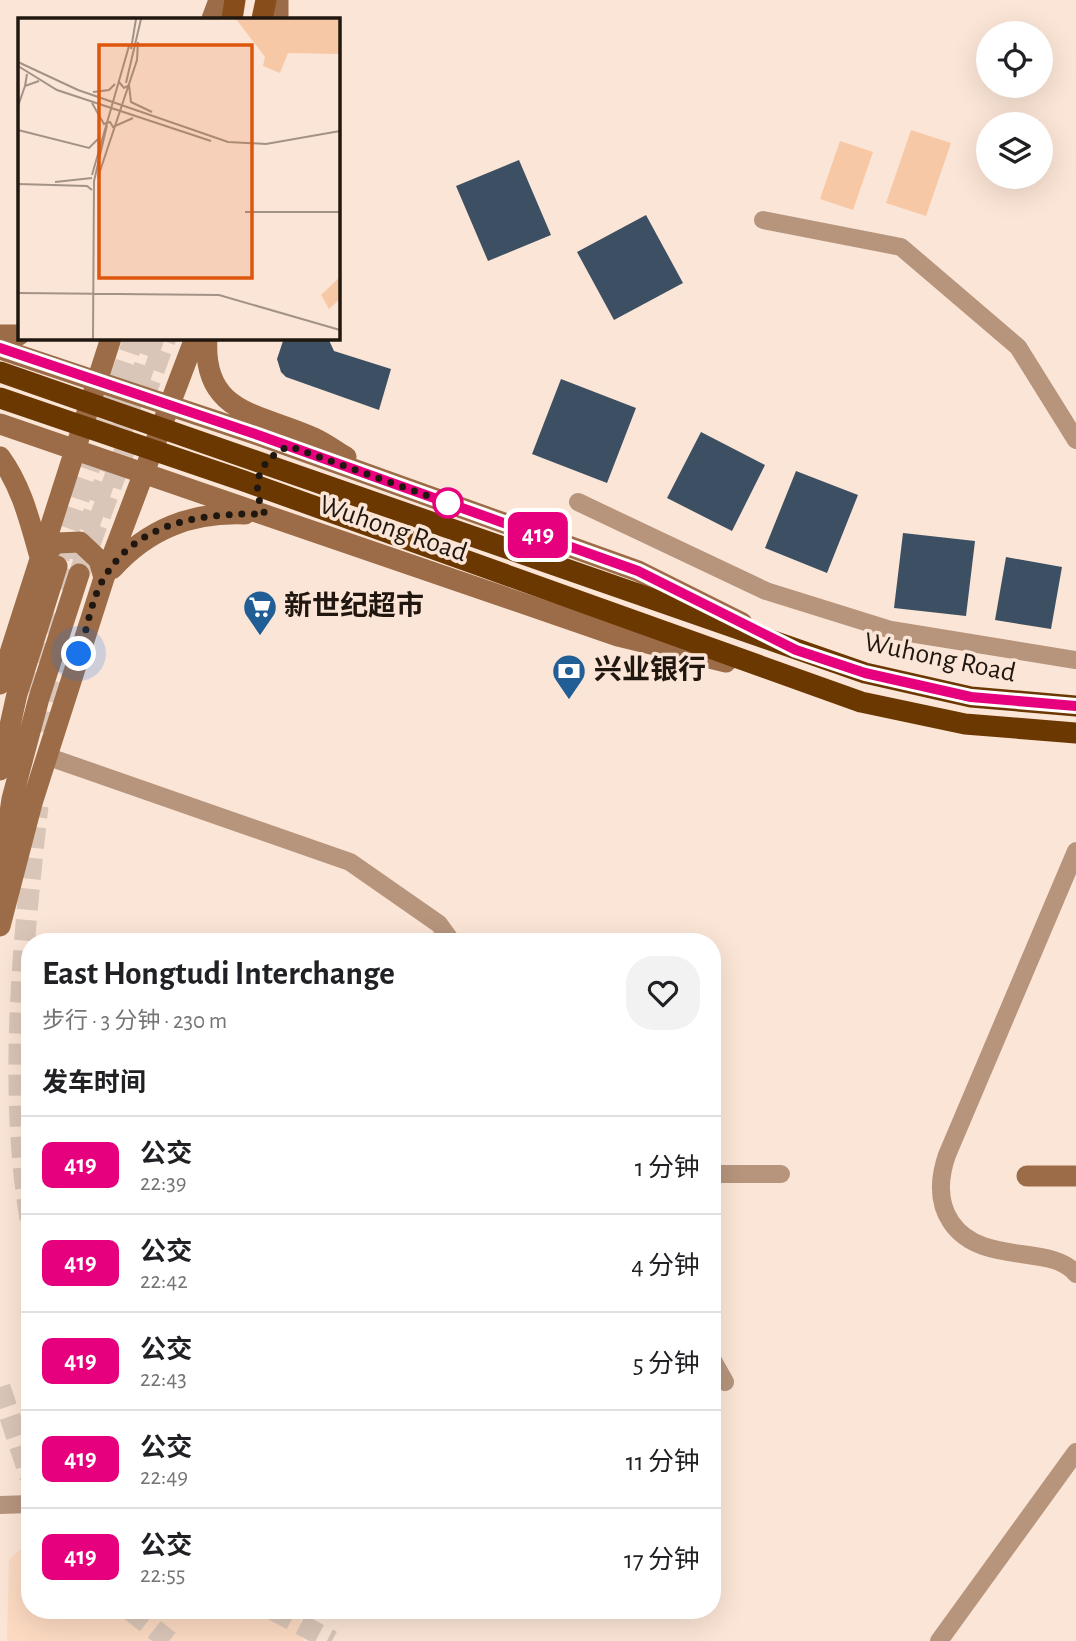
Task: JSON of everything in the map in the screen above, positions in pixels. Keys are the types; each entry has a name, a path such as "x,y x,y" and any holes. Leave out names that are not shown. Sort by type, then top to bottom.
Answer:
{"highway":[{"name":"Wuhong Road","path":"0,372 796,650 914,686 1016,703 1076,706"},
{"name":"Wuhong Road","path":"0,398 244,481 861,702 965,724 1076,733"}],"main road":[{"path":"212,18 219,0"},
{"path":"232,18 235,0"},
{"path":"262,18 266,0"},
{"path":"278,0 278,18"},
{"path":"0,335 18,335"},
{"path":"0,771 75,450 110,340"},
{"path":"0,926 46,757 104,578 194,340"},
{"path":"207,340 209,371 217,389 228,402 246,413 314,438 387,481"},
{"name":"Wuhong Road","path":"0,349 289,446 638,571 796,650"},
{"name":"Wuhong Road","path":"0,424 618,636 789,677"},
{"path":"104,578 131,548 174,523 221,513 265,514 258,501 258,474 273,454 289,446"},
{"path":"0,457 24,503 49,561"},
{"path":"0,658 28,595 57,544 80,542 99,560 104,578"},
{"path":"0,878 12,799 39,698 79,574"},
{"path":"0,684 28,595"},
{"path":"1027,1176 1076,1176"}],"street":[{"path":"762,220 901,247 1018,347 1076,440"},
{"path":"578,502 766,591 891,630 1076,660"},
{"path":"46,757 350,862 439,924 446,933"},
{"path":"1076,851 947,1155 940,1189 948,1217 966,1239 981,1247 1056,1262 1076,1274"},
{"path":"721,1174 781,1174"},
{"path":"721,1375 725,1382"},
{"path":"939,1641 1076,1452"},
{"path":"0,1505 21,1504"}],"shaded area":[{"path":"911,130 951,143 926,216 886,203"},
{"path":"840,141 873,152 853,210 820,199"},
{"path":"21,1549 21,1619 300,1619 303,1641 7,1641 9,1560"}],"building":[{"path":"519,160 551,235 488,261 456,186"},
{"path":"646,215 683,283 614,320 577,252"},
{"path":"283,340 329,340 334,351 391,369 379,410 286,377 281,372 277,359"},
{"path":"561,379 636,408 607,483 532,454"},
{"path":"701,432 765,465 732,531 667,498"},
{"path":"796,471 858,495 827,573 765,548"},
{"path":"903,533 975,541 966,616 894,608"},
{"path":"1006,557 1062,567 1051,629 995,620"}],"tunnel":[{"path":"59,558 133,340"},
{"path":"70,591 73,572 153,340"},
{"path":"79,574 165,340"},
{"path":"31,693 52,612"},
{"path":"48,733 61,651"},
{"path":"25,933 38,806"},
{"path":"21,995 21,1133"},
{"path":"0,1387 21,1450"},
{"path":"141,1619 169,1641"},
{"path":"290,1619 332,1641"}],"bus line":[{"name":"419","path":"0,348 258,435 638,571 796,650 865,673 971,697 1016,703 1076,706"}],"place":[{"name":"新世纪超市","path":"260,637"},
{"name":"兴业银行","path":"569,701"}],"route":[{"path":"79,654 104,578 131,548 174,523 197,516 221,513 265,514 258,501 258,474 273,454 289,446 448,503"}]}
